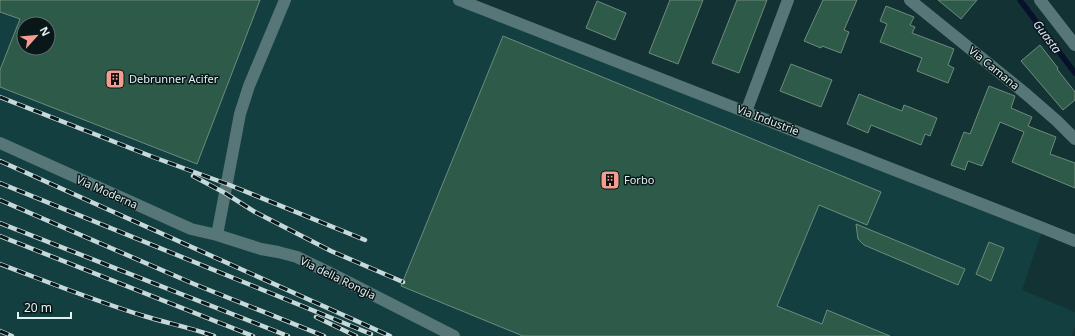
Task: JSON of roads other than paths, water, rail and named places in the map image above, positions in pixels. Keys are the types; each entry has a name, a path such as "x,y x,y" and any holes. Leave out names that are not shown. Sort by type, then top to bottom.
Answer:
{"street":[{"path":"217,235 240,114 249,86 285,0"},
{"name":"Via Industrie","path":"460,0 1075,241"},
{"path":"746,112 788,0"},
{"name":"Via Camana","path":"910,0 1026,94 1057,121 1075,140"},
{"path":"1040,0 1075,45"},
{"name":"Via Moderna","path":"0,143 191,229 217,235"},
{"name":"Via della Rongia","path":"217,235 261,249 297,257 454,336"}],"waterway":[{"name":"Guasta","path":"1020,0 1075,73"}],"railway":[{"path":"0,97 153,157 227,184 365,240"},
{"path":"0,161 390,336"},
{"path":"193,176 225,193 255,212 331,251 403,282"},
{"path":"0,183 371,334"},
{"path":"0,200 194,284 324,336"},
{"path":"0,223 288,336"},
{"path":"0,236 253,336"},
{"path":"0,264 126,310 214,336"},
{"path":"316,317 356,336"},
{"path":"0,331 12,336"}],"place":[{"name":"Debrunner Acifer","path":"115,79"},
{"name":"Forbo","path":"610,180"}]}
